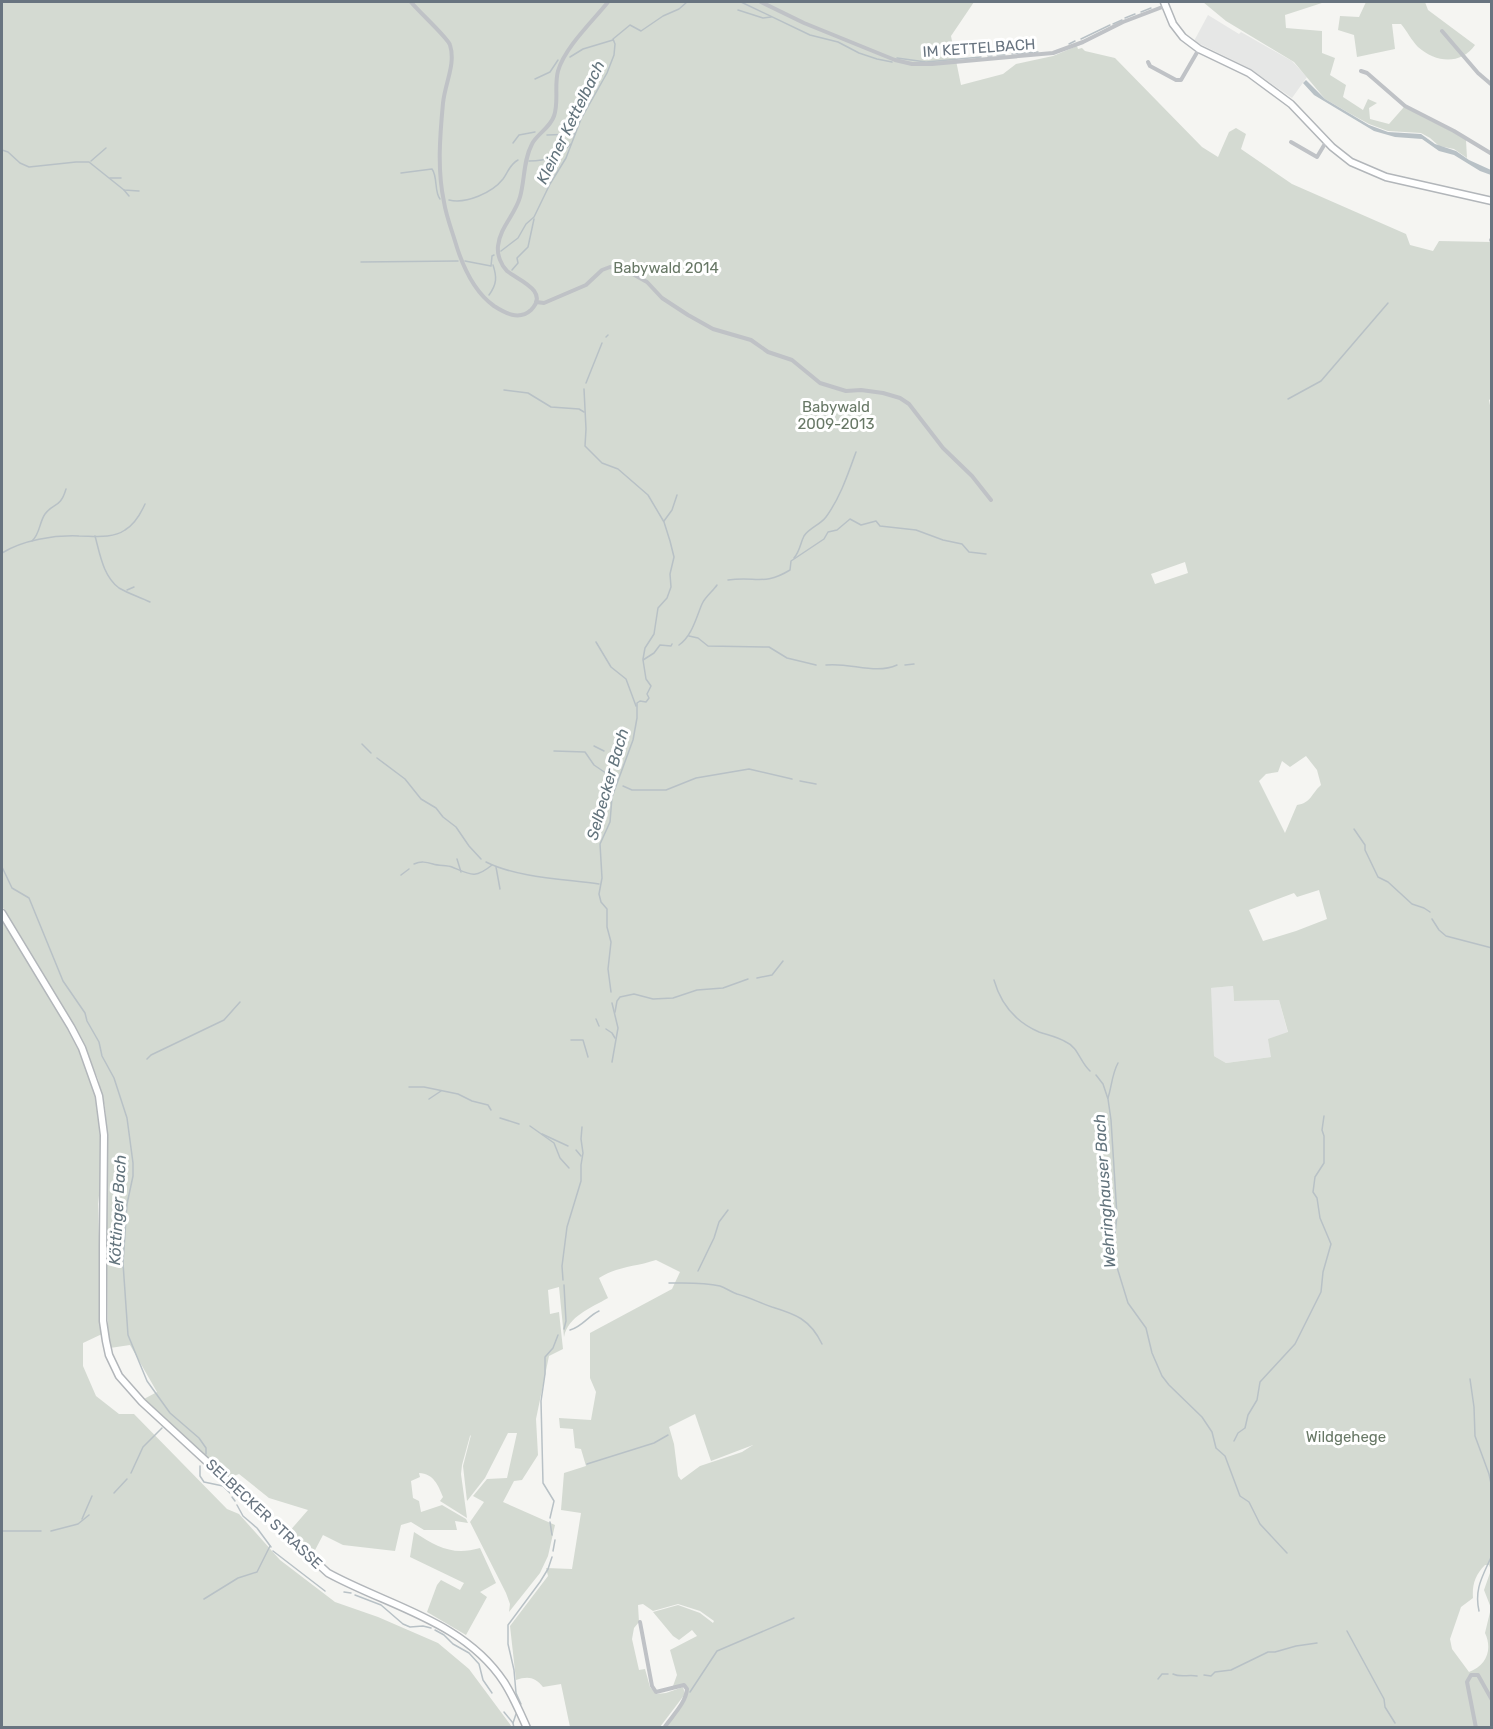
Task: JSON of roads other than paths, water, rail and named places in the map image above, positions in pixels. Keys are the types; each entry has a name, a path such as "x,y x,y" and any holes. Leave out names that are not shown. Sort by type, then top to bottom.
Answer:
{"main road":[{"path":"1165,4 1173,24 1183,37 1199,49 1254,76 1295,107 1344,157 1375,174 1491,201"},
{"name":"SELBECKER STRASSE","path":"2,913 82,1048 99,1096 104,1135 102,1247 105,1341 114,1367 125,1384 167,1425 328,1573 357,1589 436,1623 467,1643 490,1664 504,1682 527,1728"}],"street":[{"path":"411,2 450,43 452,60 443,100 441,180 444,204 462,265 486,301 512,316 525,314 536,302 535,293 530,285 506,270 500,260 498,250 500,237 520,196 523,174 533,141 554,116 556,79 560,66 566,53 608,2"},
{"name":"IM KETTELBACH","path":"761,2 804,23 895,60 922,64 1053,53 1083,42 1165,4"},
{"path":"1442,31 1491,85"},
{"path":"1148,62 1150,66 1176,80 1181,80 1199,49"},
{"path":"1361,71 1367,73 1405,106 1454,131 1491,154"},
{"path":"1292,142 1317,157 1327,141"},
{"path":"536,302 544,303 586,285 602,270 610,267 629,271 647,282 662,298 688,315 713,328 751,340 768,352 792,360 820,383 838,390 871,391 909,404 943,448 972,476 991,500"},
{"path":"640,1622 652,1686 656,1692 684,1685 687,1689 681,1704 664,1728"},
{"path":"1476,1728 1468,1690 1468,1678 1471,1675 1478,1675 1491,1700"}],"waterway":[{"name":"Kleiner Kettelbach","path":"501,251 518,238 526,224 534,217 566,158 581,119 607,73 614,55 613,39 630,25 641,31 687,2"},
{"name":"Kleiner Kettelbach","path":"741,2 810,35 838,42 859,53 892,62"},
{"name":"Kleiner Kettelbach","path":"1141,12 1151,8"},
{"path":"738,10 763,18 771,17"},
{"name":"Kleiner Kettelbach","path":"1125,18 1135,14"},
{"name":"Kleiner Kettelbach","path":"1113,24 1122,20"},
{"name":"Kleiner Kettelbach","path":"1081,39 1110,25"},
{"path":"570,57 583,49 613,40"},
{"name":"Kleiner Kettelbach","path":"1069,44 1075,41"},
{"name":"Kleiner Kettelbach","path":"1012,54 1038,52"},
{"name":"Kleiner Kettelbach","path":"997,55 1005,55"},
{"name":"Kleiner Kettelbach","path":"897,58 926,62 981,57"},
{"path":"535,79 550,72 558,60"},
{"path":"513,143 519,135 535,132"},
{"path":"547,135 575,134"},
{"path":"529,161 552,157 571,144"},
{"path":"91,161 106,148"},
{"path":"2,150 29,167 89,162 124,190 139,191"},
{"path":"449,200 471,199 486,193 503,179 518,160"},
{"path":"401,173 432,169 440,199"},
{"path":"110,178 121,178"},
{"path":"124,190 129,196"},
{"path":"512,270 518,263 517,258 528,247 534,219"},
{"name":"Kleiner Kettelbach","path":"465,261 491,266 494,255"},
{"name":"Kleiner Kettelbach","path":"361,262 458,261"},
{"path":"489,295 496,280 493,265"},
{"path":"1288,399 1321,381 1388,303"},
{"path":"586,383 602,343"},
{"path":"584,389 585,446 602,463 618,469 648,495 664,522 674,557 670,574 671,587 667,598 658,608 654,634 645,648 643,659"},
{"path":"504,390 528,393 551,407 579,409 584,412"},
{"path":"794,558 804,536 824,520 831,510 856,452"},
{"path":"32,541 37,535 45,514 59,503 66,489"},
{"path":"664,521 672,510 677,495"},
{"path":"2,553 19,545 49,538 120,533 132,525 145,504"},
{"name":"Selbecker Bach","path":"728,580 766,579 781,575 790,570 791,561 824,539 828,532 837,530 850,519 861,525 876,521 880,526 916,530 962,544 969,552 986,554"},
{"path":"95,536 109,577 119,588 150,602"},
{"name":"Selbecker Bach","path":"679,645 690,632 703,601 717,585"},
{"path":"127,590 134,587"},
{"path":"689,636 698,638 708,646 769,647 787,658 816,665"},
{"path":"596,642 611,667 626,679 636,706"},
{"name":"Selbecker Bach","path":"611,992 608,969 611,942 607,927 607,909 601,902 599,894 602,878 600,844 610,822 612,797 633,740 637,703 646,702 649,698 647,694 651,686 646,679 643,660 654,653 660,645 671,646 672,644"},
{"path":"905,665 914,664"},
{"path":"826,665 871,669 897,665"},
{"path":"362,744 371,753"},
{"path":"594,746 604,751"},
{"path":"554,751 585,752 594,765 616,780"},
{"path":"377,758 405,779 421,799 436,808 456,827 481,859"},
{"path":"623,786 632,790 666,790 696,778 749,769 792,779"},
{"path":"800,781 816,784"},
{"path":"1354,829 1365,845 1365,850 1378,877 1388,882 1412,904 1430,912"},
{"path":"457,859 461,872"},
{"path":"414,864 424,862 448,866 469,874 477,874 492,865"},
{"path":"486,862 527,875 599,884"},
{"name":"Köttinger Bach","path":"2,867 12,888 29,898 63,981 85,1013 99,1042 102,1056 114,1078 127,1118 133,1163 133,1176 127,1204 123,1263 128,1335 147,1381 170,1413 199,1438 206,1448 206,1454"},
{"path":"496,867 500,889"},
{"path":"401,875 409,869"},
{"path":"1432,919 1446,936 1492,948"},
{"path":"757,978 772,975 783,961"},
{"path":"615,1012 620,997 634,994 653,999 673,998 697,990 723,988 748,979"},
{"path":"994,980 1005,1005 1016,1018 1039,1032 1070,1044 1090,1071"},
{"path":"147,1059 224,1020 240,1002"},
{"name":"Selbecker Bach","path":"612,1003 618,1028 612,1062"},
{"path":"596,1019 599,1026"},
{"path":"606,1029 615,1038"},
{"path":"571,1040 583,1040 588,1057"},
{"path":"1108,1098 1118,1063"},
{"name":"Wehringhauser Bach","path":"1096,1075 1103,1084 1111,1120 1117,1216 1114,1241 1116,1264 1128,1303 1146,1328 1152,1353 1162,1376 1202,1417 1212,1432 1216,1448 1225,1456 1240,1496 1249,1502 1260,1524 1287,1553"},
{"path":"409,1087 424,1087 458,1094 488,1105 491,1110"},
{"path":"429,1099 441,1091"},
{"path":"1234,1441 1238,1433 1245,1428 1248,1415 1257,1400 1260,1382 1295,1344 1321,1292 1323,1272 1331,1244 1320,1218 1317,1198 1313,1192 1315,1177 1324,1163 1322,1130 1324,1116"},
{"path":"500,1118 519,1124"},
{"path":"530,1126 554,1143 560,1158 569,1168"},
{"name":"Selbecker Bach","path":"563,1280 562,1266 567,1227 581,1181 582,1127"},
{"path":"542,1134 568,1146"},
{"path":"576,1150 581,1156"},
{"path":"698,1271 719,1222 728,1210"},
{"path":"669,1283 701,1283 720,1286 788,1312 807,1323 822,1344"},
{"name":"Selbecker Bach","path":"564,1285 566,1321 564,1329"},
{"path":"570,1330 599,1311"},
{"name":"Selbecker Bach","path":"550,1518 554,1501 543,1483 541,1401 545,1357 553,1348 558,1335"},
{"path":"1470,1379 1475,1436 1492,1488"},
{"path":"131,1473 143,1447 162,1428"},
{"path":"587,1464 654,1443 668,1435"},
{"name":"Köttinger Bach","path":"200,1466 200,1476 204,1482 223,1486 230,1493"},
{"path":"114,1493 127,1479"},
{"path":"82,1519 92,1496"},
{"name":"Köttinger Bach","path":"232,1497 235,1501"},
{"name":"Köttinger Bach","path":"237,1505 243,1516 257,1528 271,1547"},
{"path":"51,1531 78,1524 89,1515"},
{"name":"Selbecker Bach","path":"550,1522 552,1535"},
{"path":"2,1531 41,1531"},
{"name":"Selbecker Bach","path":"553,1551 555,1540"},
{"path":"204,1599 238,1578 257,1572 270,1546"},
{"name":"Köttinger Bach","path":"273,1551 325,1591"},
{"path":"1479,1611 1479,1589 1492,1555"},
{"name":"Selbecker Bach","path":"521,1704 516,1693 508,1644 508,1625 540,1582 552,1557"},
{"name":"Köttinger Bach","path":"344,1592 351,1593"},
{"name":"Köttinger Bach","path":"355,1595 381,1605 403,1624 410,1627 431,1628"},
{"path":"690,1692 717,1651 794,1618"},
{"name":"Köttinger Bach","path":"435,1630 469,1653 479,1664 483,1680 492,1693"},
{"path":"1347,1631 1395,1723"},
{"path":"1204,1675 1211,1676 1215,1672 1231,1670 1268,1652 1317,1643"},
{"path":"1158,1679 1162,1674 1168,1674"},
{"path":"1173,1674 1197,1676"},
{"name":"Köttinger Bach","path":"504,1712 513,1723"},
{"name":"Köttinger Bach","path":"514,1728 516,1714"}],"park label":[{"name":"Babywald 2014","path":"666,268"},
{"name":"Babywald 2009-2013","path":"836,416"},
{"name":"Wildgehege","path":"1346,1437"}]}
